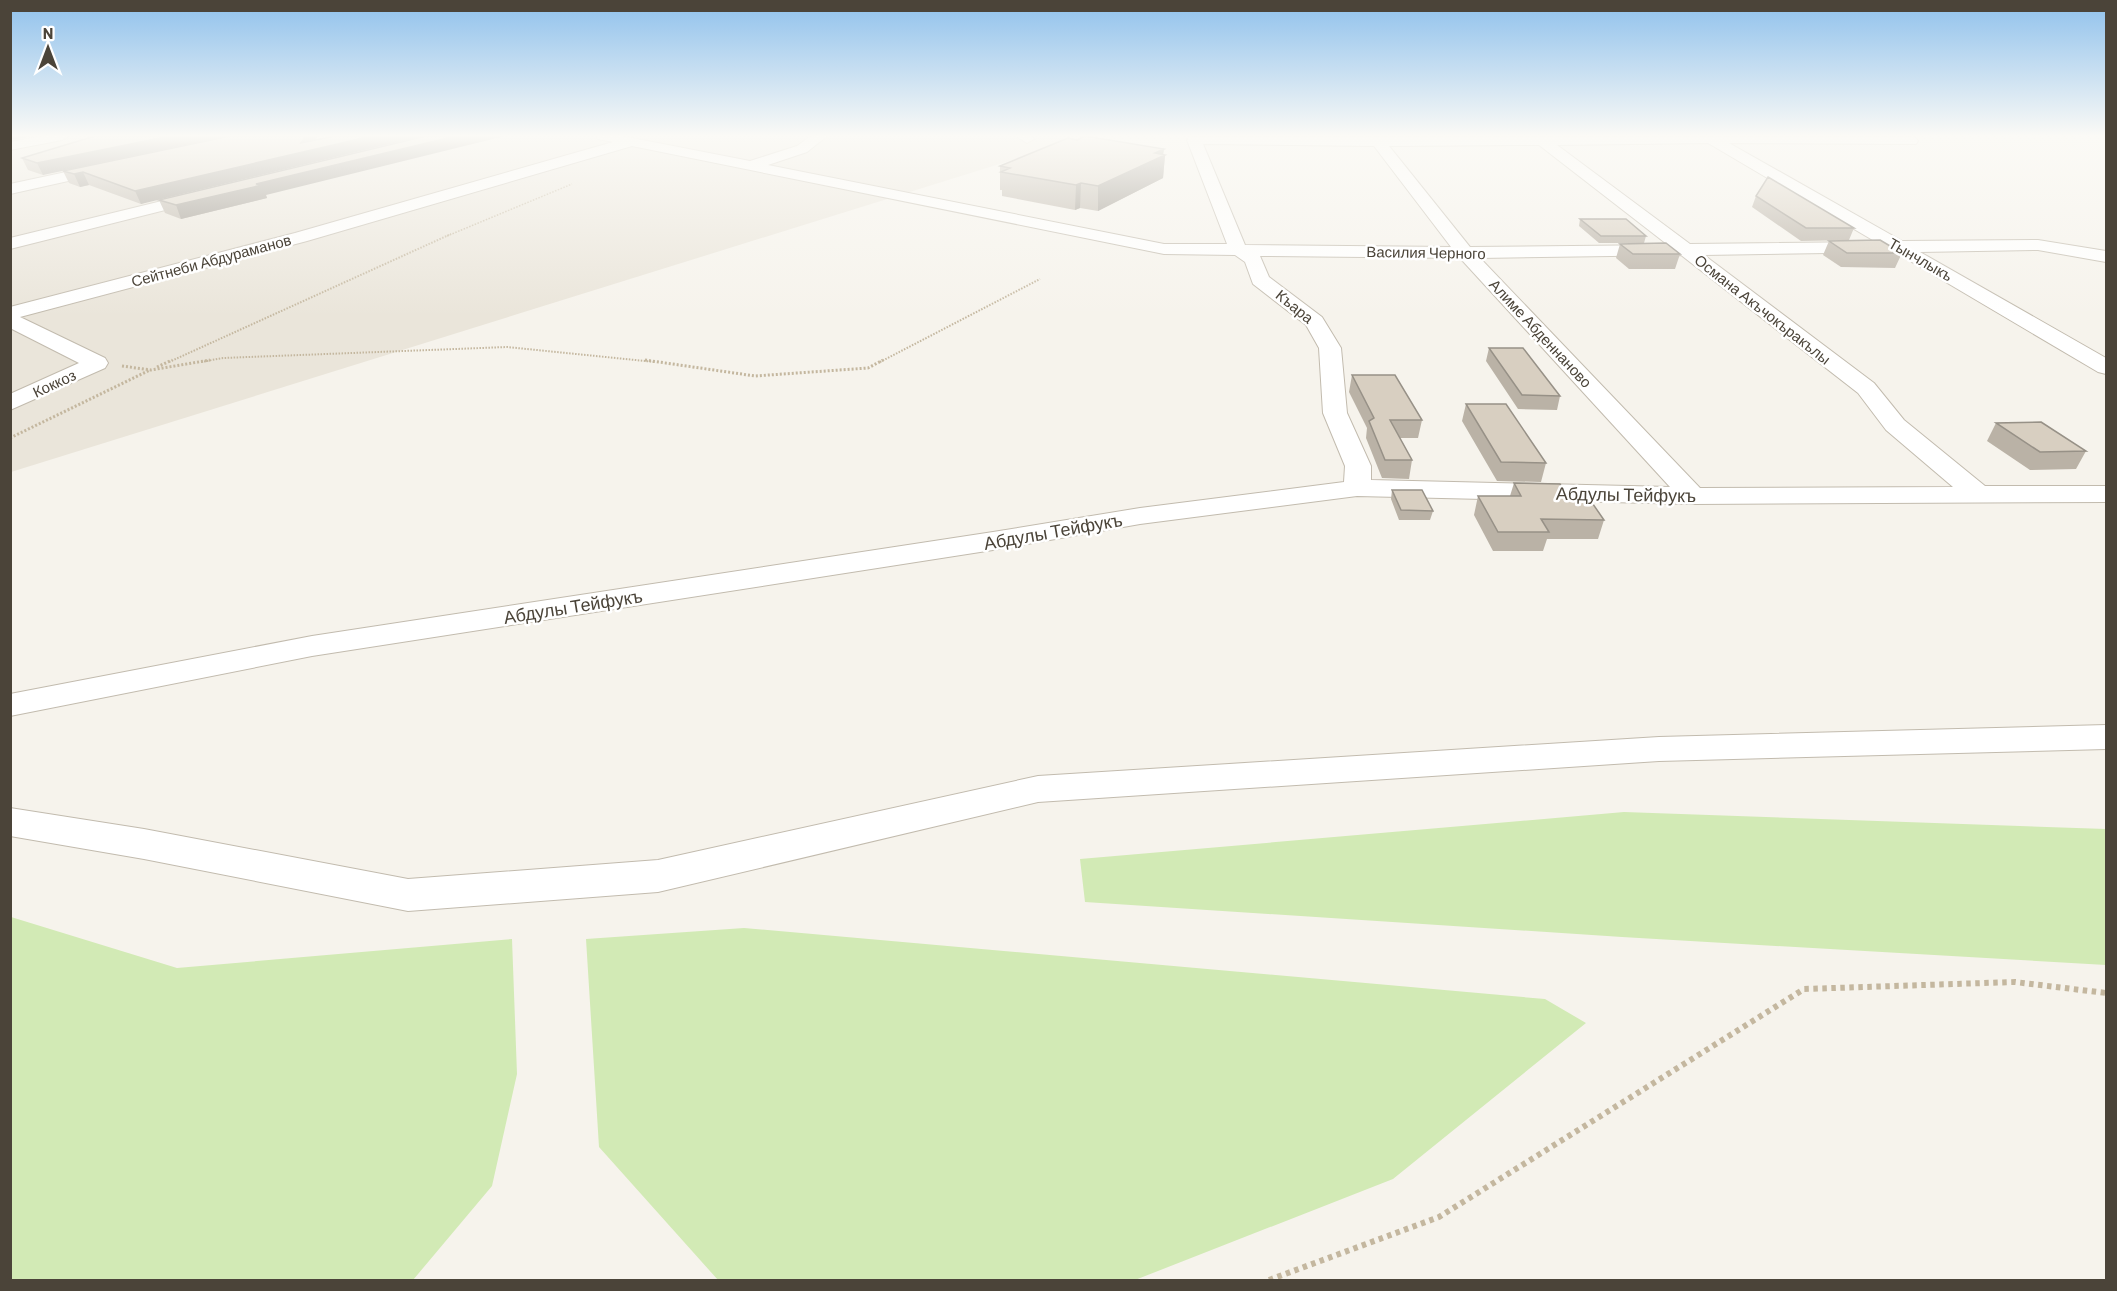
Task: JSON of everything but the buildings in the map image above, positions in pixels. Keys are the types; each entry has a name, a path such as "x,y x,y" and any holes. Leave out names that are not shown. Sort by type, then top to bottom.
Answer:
{"street":[{"path":"10,244 200,196"},
{"name":"Сейтнеби Абдураманов","path":"10,313 301,237 441,196"},
{"name":"Василия Черного","path":"909,196 1164,249 1465,253 2038,245 2106,256"},
{"name":"Къара","path":"1217,196 1238,249 1253,259 1260,280 1315,321 1330,348 1335,413 1358,466 1357,488"},
{"name":"Алиме Абденнаново","path":"1421,196 1465,253 1693,496"},
{"name":"Османа Акъчокъракълы","path":"1617,196 1866,388 1895,425 1978,494"},
{"name":"Тынчлыкъ","path":"1811,196 2106,368"},
{"path":"10,321 97,363"},
{"name":"Коккоз","path":"10,403 97,363"},
{"name":"Абдулы Тейфукъ","path":"10,705 312,646 993,541 1140,516 1357,488 1693,496 2106,494"},
{"path":"10,822 144,844 408,896 658,876 1038,789 1659,749 2106,736"}],"path":[{"path":"10,438 151,370 416,249 545,196"},
{"path":"97,363 151,370 223,358 507,347 636,359 755,376 868,368 1040,279"},
{"path":"1269,1281 1439,1217 1804,989 2014,982 2106,993"}],"shaded area":[{"path":"11,196 896,196 11,472"}],"green space":[{"path":"1624,812 2106,829 2106,965 1622,937 1085,902 1080,859"},
{"path":"11,917 177,968 512,939 517,1074 492,1186 413,1280 11,1280"},
{"path":"744,928 1545,999 1586,1023 1393,1179 1135,1280 718,1280 599,1147 586,939"}]}
